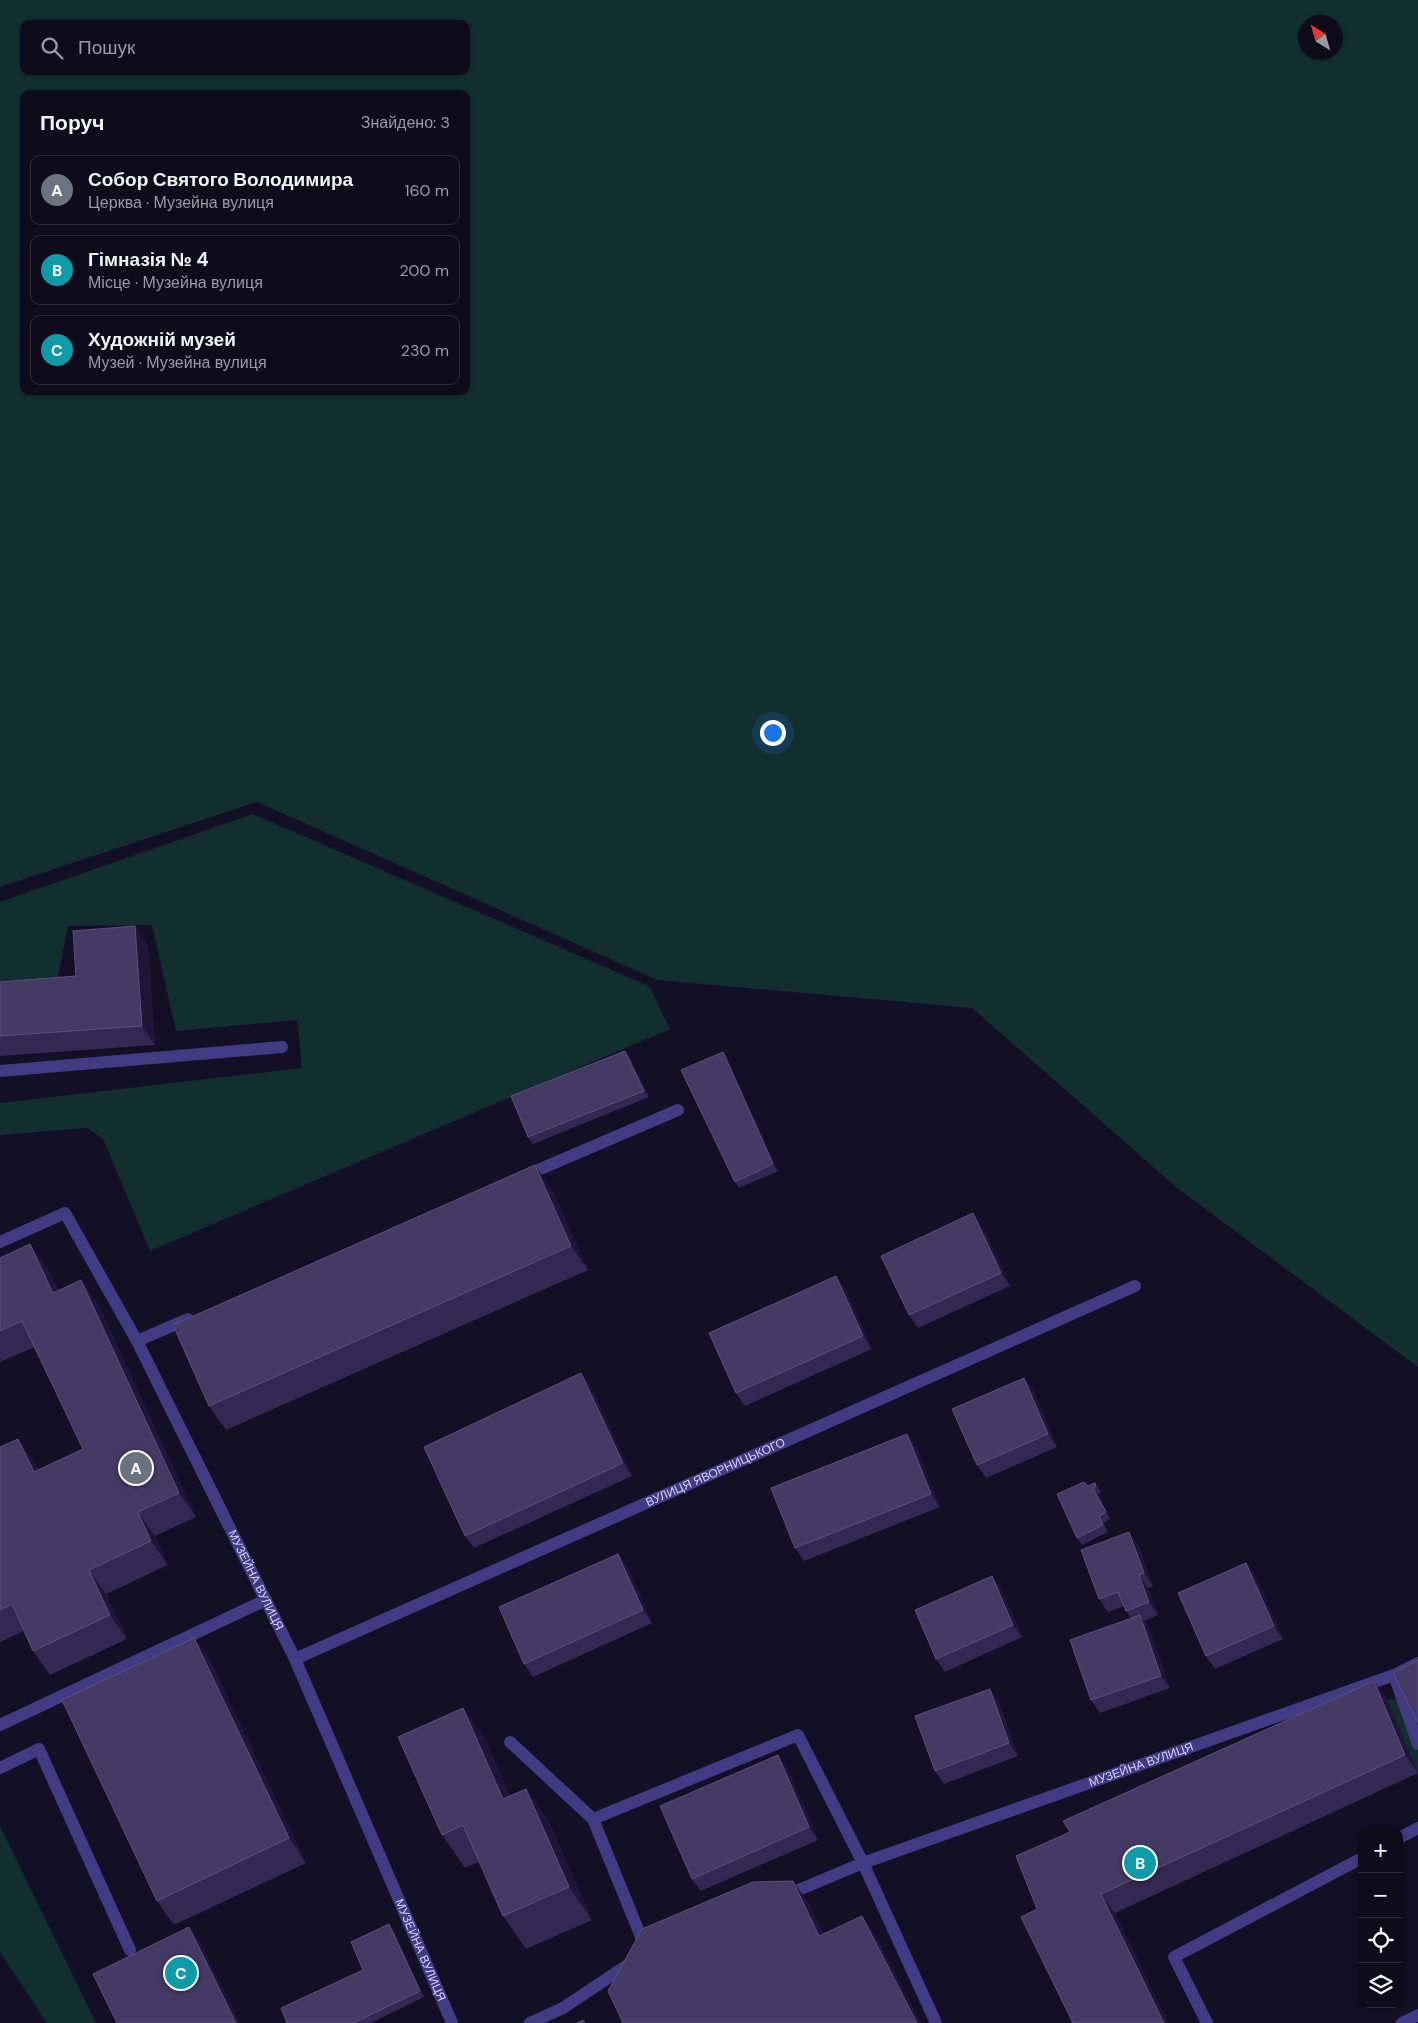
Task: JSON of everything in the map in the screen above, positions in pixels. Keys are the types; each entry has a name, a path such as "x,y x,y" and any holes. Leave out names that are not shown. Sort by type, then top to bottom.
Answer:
{"street":[{"path":"0,1071 282,1047"},
{"path":"513,1181 678,1110"},
{"name":"МУЗЕЙНА ВУЛИЦЯ","path":"0,1242 65,1213 137,1341 295,1659 452,2023"},
{"name":"ВУЛИЦЯ ЯВОРНИЦЬКОГО","path":"295,1659 1135,1286"},
{"path":"137,1341 202,1314"},
{"path":"0,1725 266,1600"},
{"name":"МУЗЕЙНА ВУЛИЦЯ","path":"773,1900 863,1863 1394,1675 1418,1664"},
{"path":"1394,1675 1418,1744"},
{"path":"593,1819 798,1735 863,1863 936,2023"},
{"path":"510,1742 593,1819 651,1950 562,2008 530,2023"},
{"path":"0,1768 39,1749 130,1950"},
{"path":"1403,1836 1418,1828"},
{"path":"1207,2023 1174,1957 1358,1860"},
{"path":"1402,2023 1418,2014"}],"green space":[{"path":"0,0 1418,0 1418,1367 1176,1187 972,1008 657,980 257,802 0,887"},
{"path":"253,814 649,986 670,1029 150,1251 103,1139 87,1128 0,1135 0,1103 302,1068 297,1020 176,1031 152,925 68,926 57,981 0,981 0,902"},
{"path":"1418,1693 1418,1776 1387,1700 1410,1697"},
{"path":"0,1826 96,2023 47,2023 0,1952"}],"building":[{"path":"135,926 142,1026 0,1036 0,982 76,976 73,931"},
{"path":"625,1051 644,1091 528,1137 511,1096"},
{"path":"723,1052 773,1164 735,1182 681,1070"},
{"path":"535,1165 571,1246 209,1406 173,1325"},
{"path":"973,1213 1001,1273 909,1315 881,1256"},
{"path":"30,1244 53,1293 81,1280 179,1493 138,1512 151,1541 89,1570 110,1615 33,1651 12,1604 0,1610 0,1447 18,1439 34,1472 83,1449 22,1321 0,1331 0,1258"},
{"path":"836,1276 863,1336 736,1393 709,1333"},
{"path":"581,1373 623,1463 465,1536 424,1447"},
{"path":"1024,1378 1048,1434 977,1465 952,1409"},
{"path":"907,1434 931,1494 795,1548 771,1488"},
{"path":"1084,1482 1088,1486 1095,1483 1096,1486 1093,1488 1106,1512 1099,1516 1103,1525 1077,1538 1057,1494"},
{"path":"1129,1532 1144,1573 1139,1575 1149,1602 1126,1611 1118,1592 1099,1599 1081,1550"},
{"path":"618,1554 643,1610 524,1664 499,1607"},
{"path":"1246,1563 1274,1626 1206,1656 1178,1593"},
{"path":"992,1576 1013,1625 936,1659 915,1610"},
{"path":"1140,1615 1161,1676 1091,1700 1070,1640"},
{"path":"194,1638 289,1838 157,1901 62,1700"},
{"path":"1418,1660 1418,1723 1393,1673"},
{"path":"1374,1681 1405,1755 1101,1894 1164,2023 1073,2023 1021,1917 1037,1909 1016,1856 1070,1832 1063,1821"},
{"path":"990,1689 1009,1743 935,1771 915,1716"},
{"path":"463,1708 503,1799 526,1789 569,1887 503,1916 463,1825 442,1835 398,1737"},
{"path":"778,1755 809,1827 692,1879 660,1806"},
{"path":"793,1881 819,1936 862,1916 917,2023 623,2023 608,1991 642,1929 753,1882"},
{"path":"389,1924 420,1991 353,2023 287,2023 281,2008 363,1970 351,1942"},
{"path":"189,1927 236,2023 117,2023 93,1974"}],"place":[{"name":"Собор Святого Володимира","path":"136,1468"},
{"name":"Гімназія № 4","path":"1140,1863"},
{"name":"Художній музей","path":"181,1973"}]}
